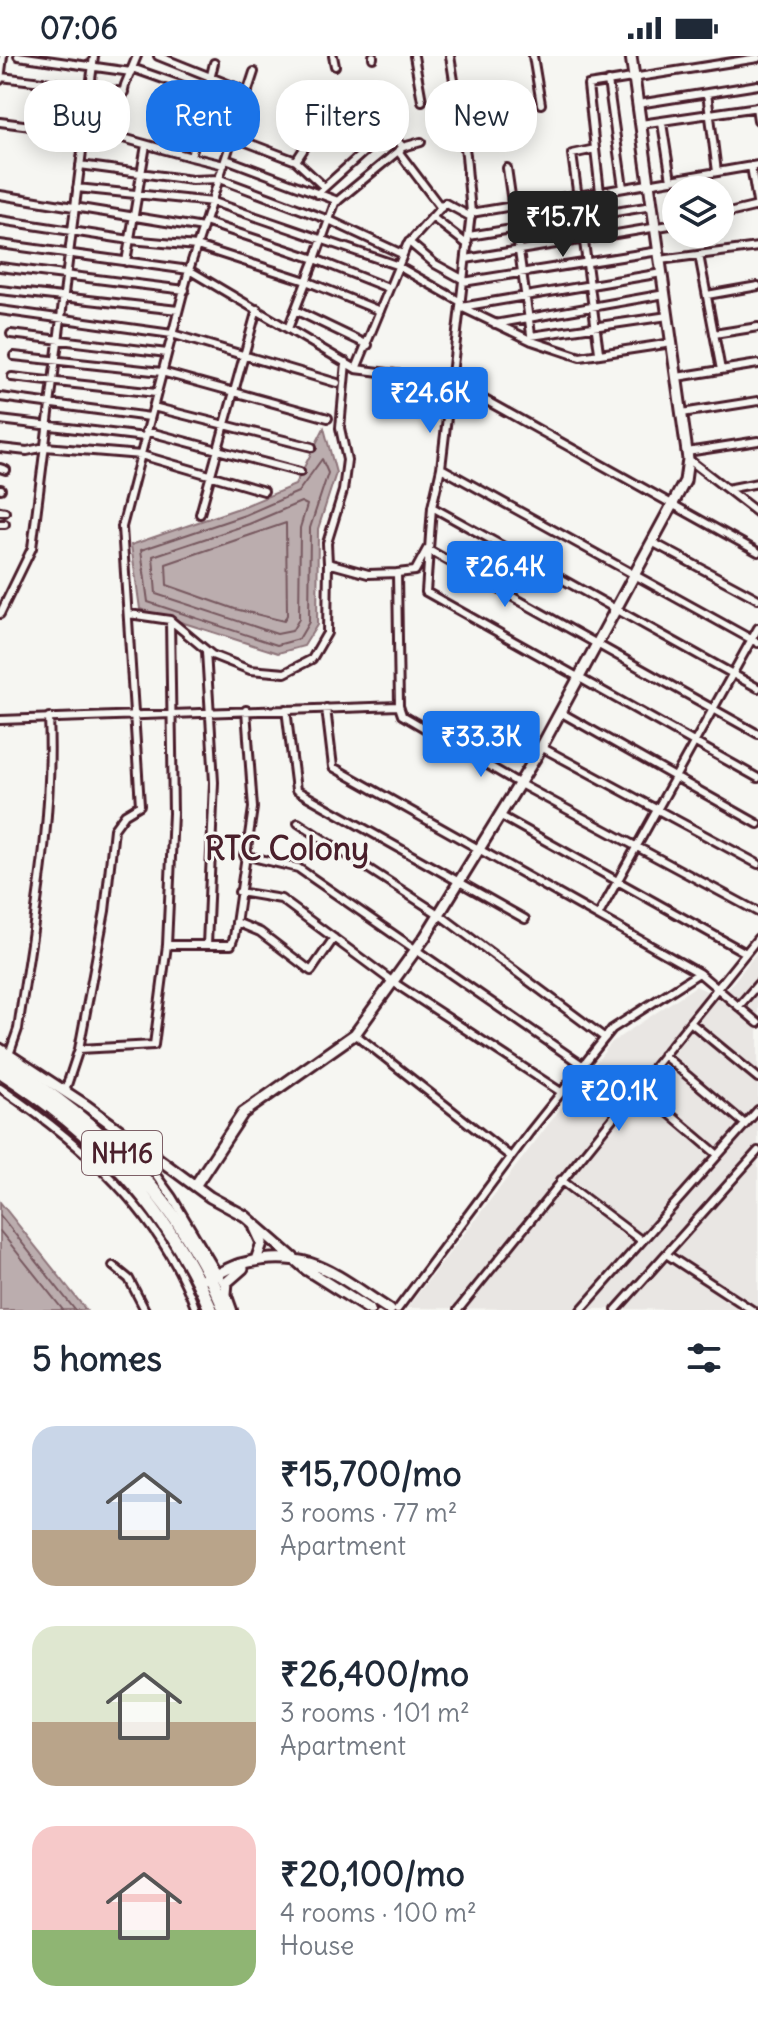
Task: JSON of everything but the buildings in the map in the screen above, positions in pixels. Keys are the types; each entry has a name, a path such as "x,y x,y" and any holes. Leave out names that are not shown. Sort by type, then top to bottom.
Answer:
{"highway":[{"name":"NH16","path":"3,1055 59,1098 134,1164 168,1206 228,1309"},
{"name":"NH16","path":"0,1071 54,1105 123,1170 212,1280 211,1310"}],"street":[{"path":"3,56 0,79 24,81"},
{"path":"18,56 131,70 162,80"},
{"path":"91,80 94,56"},
{"path":"128,80 137,56"},
{"path":"158,56 218,80"},
{"path":"333,56 335,66"},
{"path":"414,56 422,101"},
{"path":"450,56 471,215 441,468 432,507 426,592 758,778"},
{"path":"533,56 541,104"},
{"path":"195,1186 243,1113 355,1034 417,949 520,784 685,481 688,455 631,56"},
{"path":"699,56 701,67"},
{"path":"600,192 588,85 758,58"},
{"path":"210,80 214,63"},
{"path":"252,80 254,72"},
{"path":"608,81 623,188"},
{"path":"638,104 758,85"},
{"path":"707,93 717,172"},
{"path":"641,124 757,107 758,120"},
{"path":"0,122 24,125"},
{"path":"662,123 670,176"},
{"path":"126,262 146,145 130,141"},
{"path":"409,146 421,142"},
{"path":"260,147 296,161 324,187"},
{"path":"595,149 572,154 599,352"},
{"path":"0,614 32,548 82,152"},
{"path":"172,152 225,162 338,201"},
{"path":"191,157 192,152"},
{"path":"64,1092 79,1049 105,911 114,829 125,814 140,805 122,527 189,270 228,152"},
{"path":"296,161 302,152"},
{"path":"317,194 364,152"},
{"path":"289,326 338,201 396,152"},
{"path":"402,152 441,208"},
{"path":"80,165 141,174 220,179 329,220 402,254"},
{"path":"694,176 755,166 758,207 734,212"},
{"path":"507,168 531,339"},
{"path":"356,369 368,345 396,265 409,242 445,203 471,215 662,182"},
{"path":"77,188 213,202 396,265 495,324 580,357 672,343"},
{"path":"0,195 134,219 204,225 315,259 388,288"},
{"path":"469,236 652,206"},
{"path":"432,217 468,245"},
{"path":"0,220 130,240 197,246 306,281 380,311"},
{"path":"466,259 662,228"},
{"path":"409,242 435,264 464,281 587,262 659,255 699,255 758,247"},
{"path":"0,244 189,270 289,326 356,369 451,381 758,552"},
{"path":"699,255 721,370"},
{"path":"0,267 185,290"},
{"path":"461,304 662,273"},
{"path":"707,295 758,286"},
{"path":"0,290 178,310"},
{"path":"495,324 665,294"},
{"path":"200,514 257,309"},
{"path":"0,310 172,334 337,383"},
{"path":"295,310 368,345"},
{"path":"531,339 668,316"},
{"path":"714,334 758,327"},
{"path":"11,334 167,353"},
{"path":"14,356 162,372 328,418"},
{"path":"129,614 170,620 212,655 250,670 285,673 312,659 327,633 327,543 343,491 347,460 340,428 346,362"},
{"path":"677,377 758,364"},
{"path":"12,377 156,393"},
{"path":"0,397 150,417"},
{"path":"682,413 758,401"},
{"path":"153,407 312,447"},
{"path":"0,420 146,434 300,472"},
{"path":"688,455 758,441"},
{"path":"0,448 27,451 45,447 141,455 210,478 264,491"},
{"path":"688,455 758,513"},
{"path":"441,468 755,642"},
{"path":"727,489 758,483"},
{"path":"432,507 758,688"},
{"path":"652,542 758,599"},
{"path":"328,563 368,574 415,571 427,549"},
{"path":"427,549 758,734"},
{"path":"397,573 399,706 402,715 520,784 758,912"},
{"path":"79,1049 154,1045 167,945 173,813 170,620"},
{"path":"598,916 732,674 755,642 758,628"},
{"path":"206,648 214,782 207,945"},
{"path":"0,720 399,706"},
{"path":"326,708 333,767 699,973 758,1023"},
{"path":"286,709 296,790 525,919"},
{"path":"167,945 231,945 253,808 246,710"},
{"path":"560,712 758,824"},
{"path":"49,717 51,769 48,821 18,1029 3,1055 64,1092 195,1186 245,1216 297,1260"},
{"path":"541,747 758,864"},
{"path":"501,816 746,953"},
{"path":"298,823 440,915 605,1038"},
{"path":"244,855 298,868 582,1065"},
{"path":"239,892 281,899 393,982 561,1092"},
{"path":"236,922 260,932 311,971 334,938"},
{"path":"458,1310 758,938"},
{"path":"397,1310 511,1157 612,1029 699,973"},
{"path":"739,1006 758,984"},
{"path":"690,1022 758,1078"},
{"path":"355,1034 511,1157"},
{"path":"663,1055 745,1124"},
{"path":"637,1086 718,1155"},
{"path":"0,1088 47,1119 115,1180 162,1241 196,1310"},
{"path":"581,1310 758,1110"},
{"path":"128,1138 212,1280 252,1262 281,1257 310,1266 390,1310"},
{"path":"616,1310 758,1151"},
{"path":"561,1180 642,1241"},
{"path":"245,1216 262,1243 252,1262"},
{"path":"666,1254 752,1310"},
{"path":"113,1266 129,1279 145,1310"},
{"path":"310,1266 370,1310"}],"shaded area":[{"path":"758,951 758,1310 407,1308 612,1042 696,986 721,998"}],"water":[{"path":"324,428 336,473 318,529 317,625 304,646 278,653 140,609 131,545 242,507 295,485"},
{"path":"0,1202 86,1310 0,1310"}],"district":[{"name":"RTC Colony","path":"287,848"}]}
